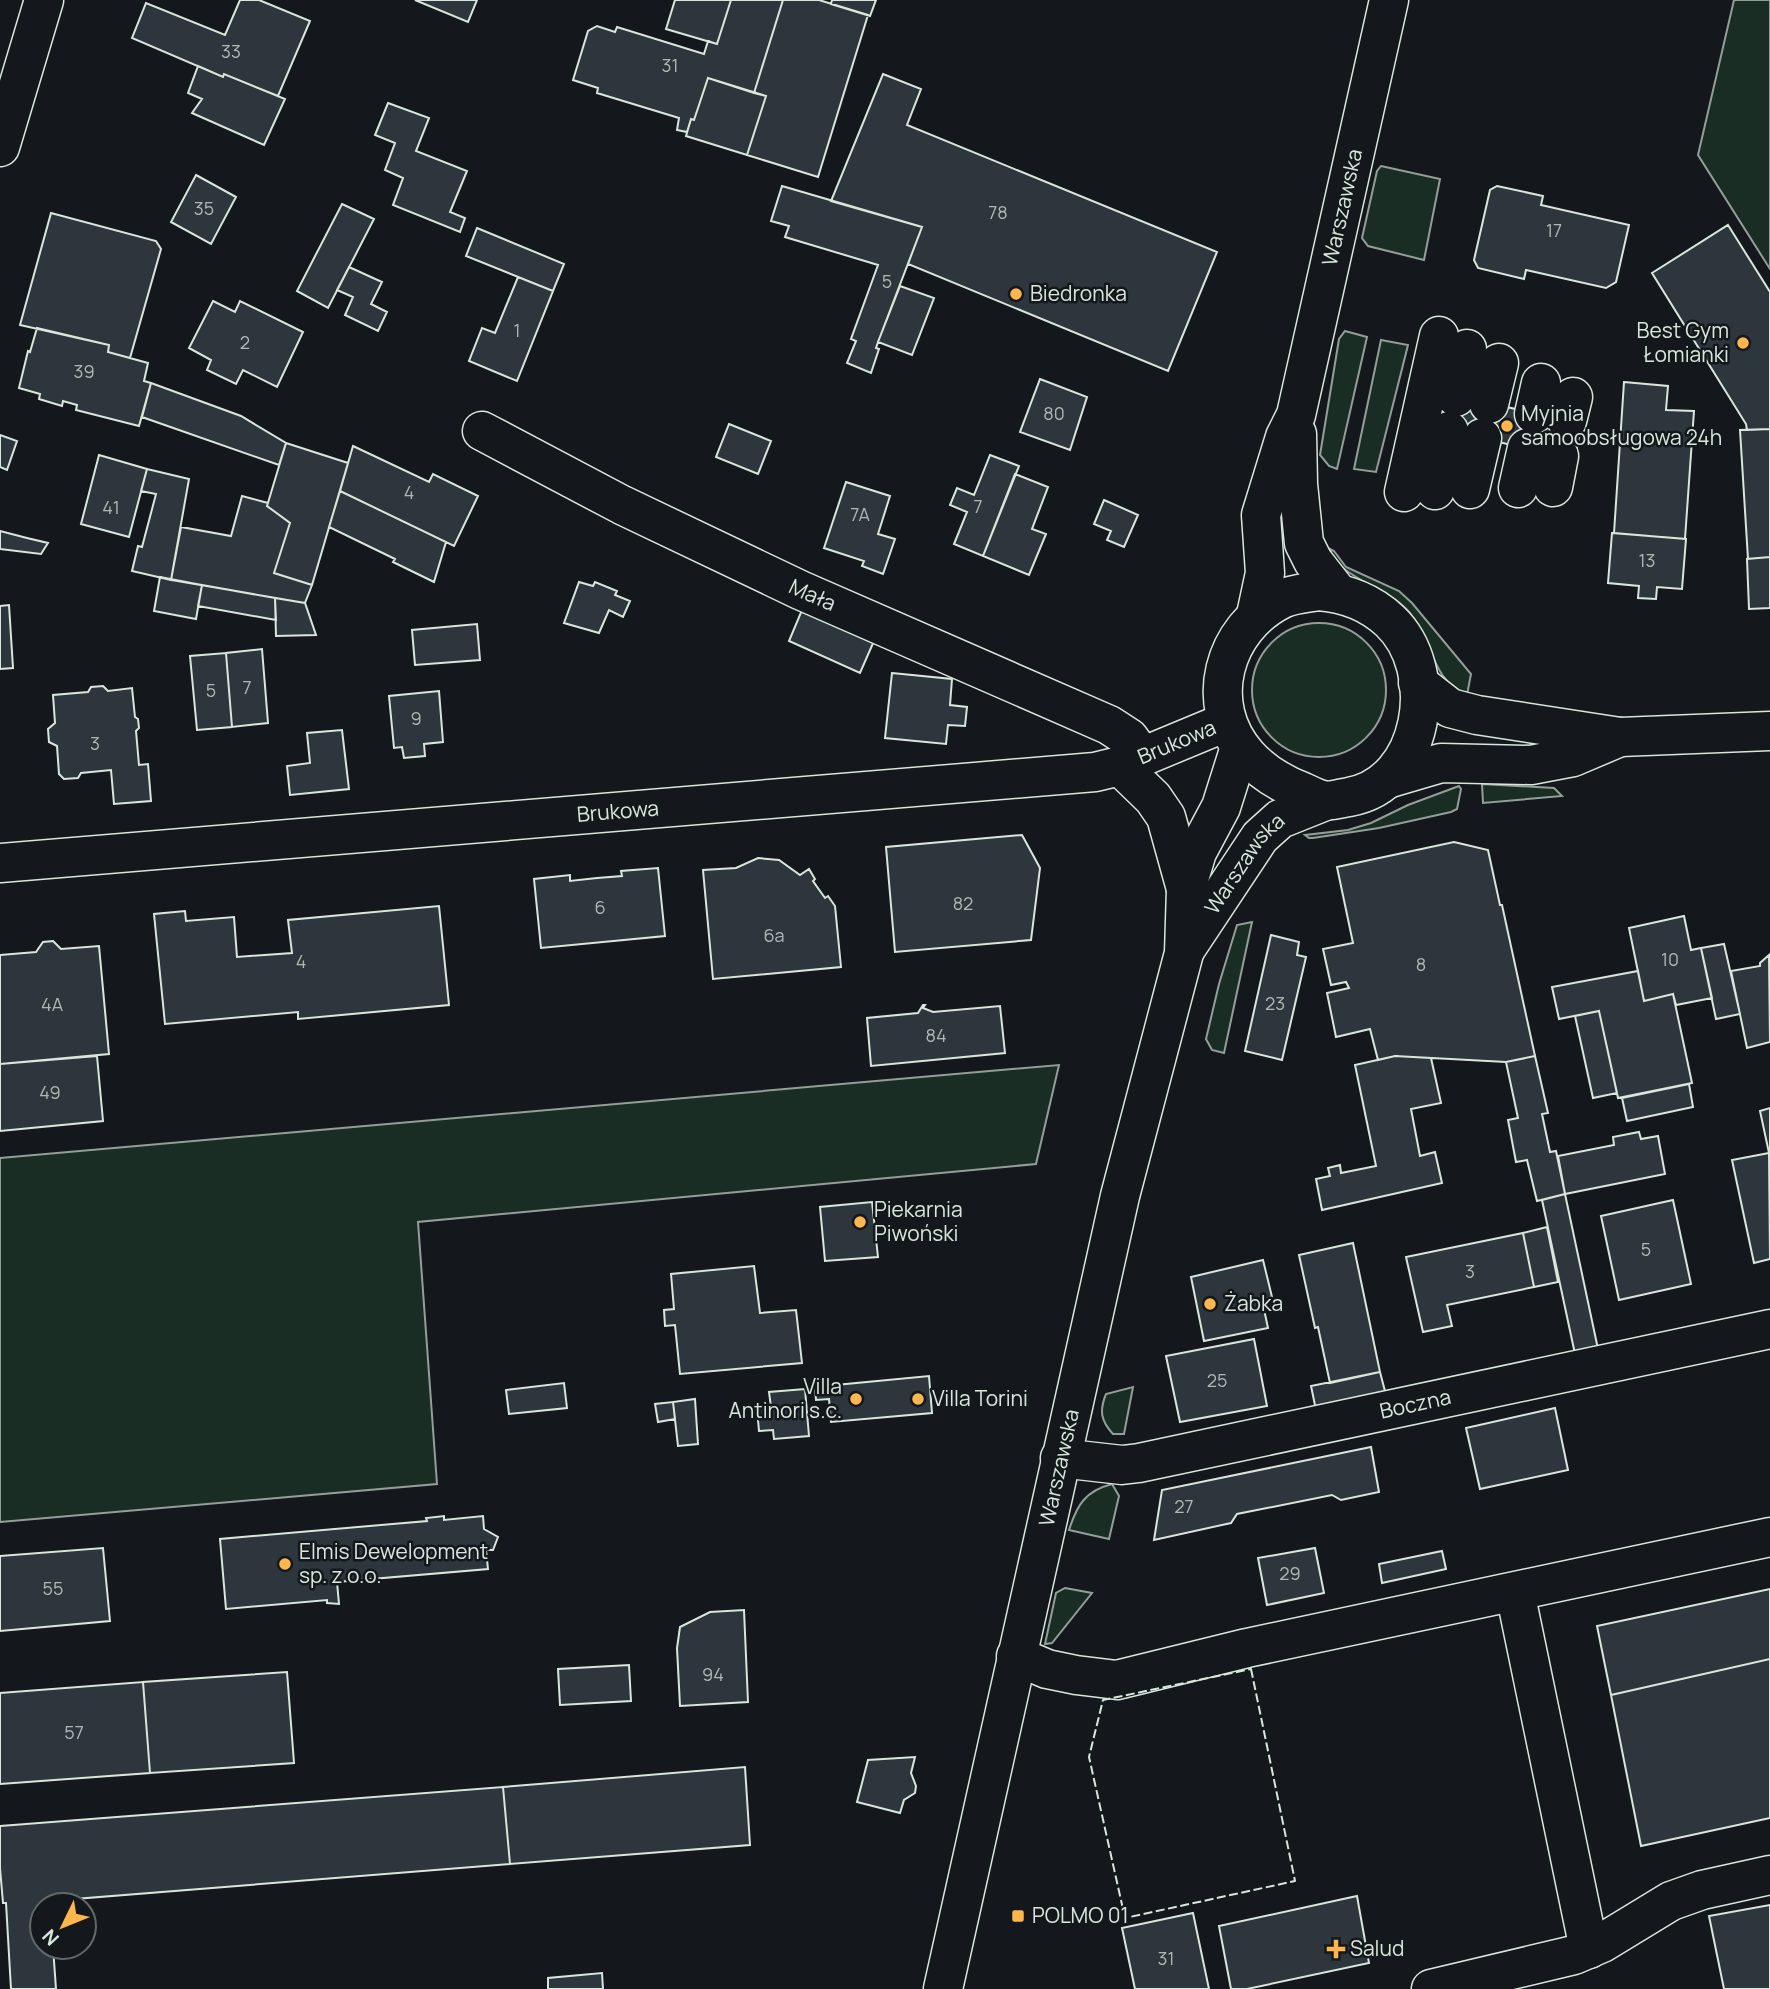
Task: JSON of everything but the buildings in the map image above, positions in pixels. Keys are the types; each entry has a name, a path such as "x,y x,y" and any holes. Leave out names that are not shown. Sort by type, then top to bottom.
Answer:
{"street":[{"path":"0,147 44,0"},
{"name":"Warszawska","path":"1256,615 1265,573 1261,515 1285,437 1296,415 1389,0"},
{"path":"1468,349 1469,417 1437,490 1468,349"},
{"name":"Warszawska","path":"1296,415 1298,484 1304,543 1313,561 1338,593"},
{"name":"Mała","path":"482,431 622,505 800,590 1109,724 1129,738 1131,761"},
{"path":"1390,778 1412,745 1419,714 1416,667 1407,645 1392,622 1371,606 1338,593 1318,591 1284,598 1256,615 1237,639 1222,682 1233,734 1255,764 1285,785 1325,801 1362,795 1390,778 1441,763 1531,765 1573,757 1620,737"},
{"path":"1418,683 1450,708 1477,715 1620,737 1770,731"},
{"name":"Warszawska","path":"943,1989 1060,1458 1133,1144 1185,950 1186,889 1197,852 1221,807 1233,734"},
{"name":"Brukowa","path":"0,863 1095,772 1233,734"},
{"name":"Warszawska","path":"1131,761 1166,817 1186,889"},
{"name":"Warszawska","path":"1185,950 1260,837 1280,819 1325,801"},
{"name":"Boczna","path":"1060,1458 1122,1465 1139,1463 1770,1329"},
{"path":"1016,1656 1047,1669 1116,1679 1247,1648 1770,1537"},
{"path":"1515,1592 1589,1949"},
{"path":"1431,1989 1589,1949 1671,1900 1702,1890 1770,1875"}],"green space":[{"path":"1734,0 1770,0 1770,269 1698,155"},
{"path":"1381,166 1440,179 1424,260 1368,246 1362,238 1377,171"},
{"path":"1345,331 1367,337 1337,469 1329,466 1320,455 1339,339"},
{"path":"1381,340 1408,345 1376,472 1354,469"},
{"path":"1330,549 1346,567 1399,591 1412,603 1471,674 1467,695 1446,680 1417,622 1409,612 1389,596 1342,567"},
{"path":"1319,623 1345,628 1366,643 1381,664 1386,690 1381,716 1366,737 1345,752 1319,757 1293,752 1272,737 1257,716 1252,690 1257,664 1272,643 1293,628"},
{"path":"1482,784 1554,788 1562,796 1483,803"},
{"path":"1459,786 1461,789 1457,809 1451,812 1379,828 1313,838 1305,835 1348,830 1371,823 1408,805"},
{"path":"1252,922 1224,1053 1212,1050 1206,1039 1237,925"},
{"path":"1059,1065 1036,1164 418,1222 437,1484 0,1522 0,1158"},
{"path":"1133,1387 1124,1434 1113,1434 1102,1416 1106,1394"},
{"path":"1112,1484 1119,1496 1109,1539 1069,1530 1083,1500"},
{"path":"1065,1588 1092,1593 1052,1643 1045,1644 1056,1593"}],"fence":[{"path":"1251,1669 1295,1881 1125,1918 1089,1757 1103,1700 1251,1669"}],"place":[{"name":"Biedronka","path":"1016,294"},
{"name":"Best Gym Łomianki","path":"1743,343"},
{"name":"Myjnia samoobsługowa 24h","path":"1507,426"},
{"name":"Piekarnia Piwoński","path":"860,1222"},
{"name":"Żabka","path":"1210,1304"},
{"name":"Villa Antinori s.c.","path":"856,1399"},
{"name":"Villa Torini","path":"918,1399"},
{"name":"Elmis Dewelopment sp. z o.o.","path":"285,1564"},
{"name":"POLMO 01","path":"1018,1916"},
{"name":"Salud","path":"1336,1949"}]}
